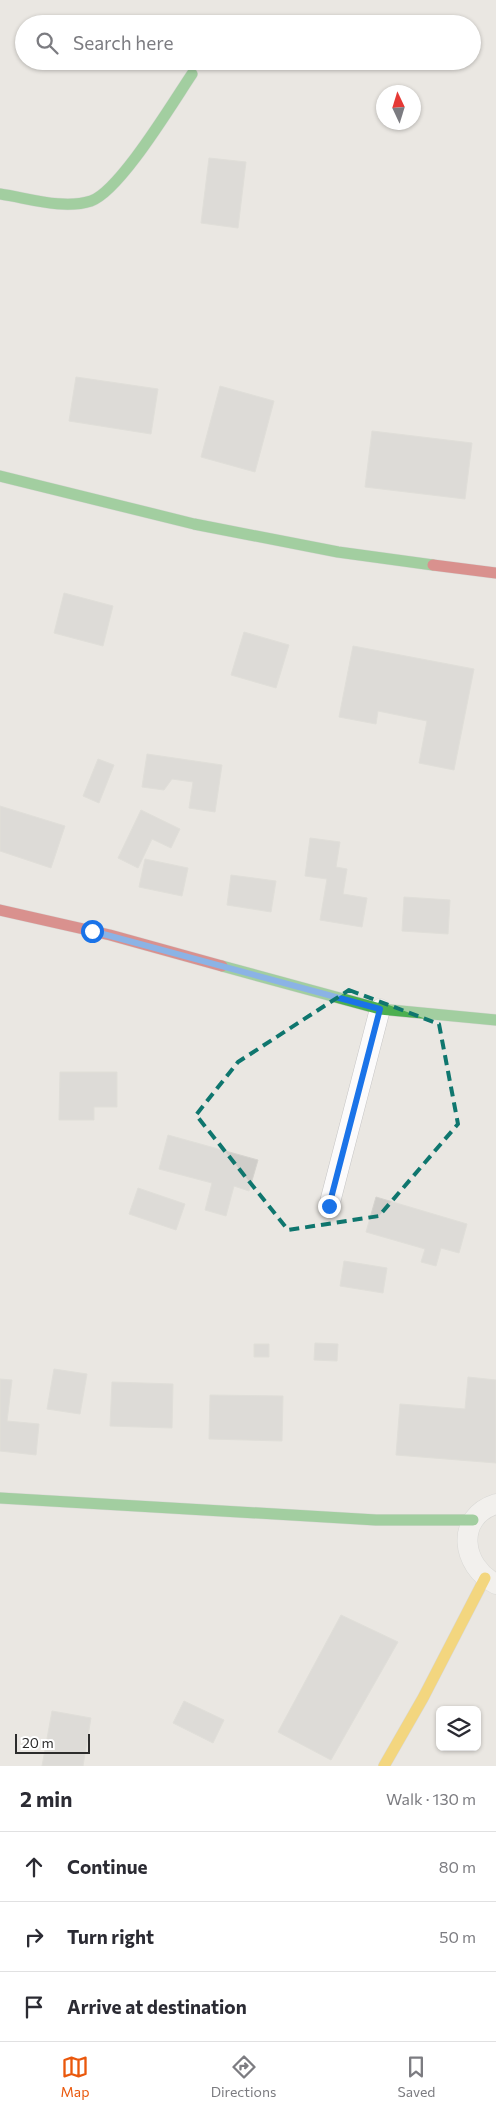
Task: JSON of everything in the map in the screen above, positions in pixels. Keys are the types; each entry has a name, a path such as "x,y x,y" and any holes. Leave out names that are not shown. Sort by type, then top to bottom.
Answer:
{"street":[{"path":"0,194 72,204 93,201 112,185 142,147 192,74"},
{"path":"0,476 194,524 338,552 496,573"},
{"path":"0,910 110,935 380,1009 496,1020"},
{"path":"329,1206 380,1009"},
{"path":"0,1498 376,1520 474,1520"},
{"path":"392,1762 423,1698 490,1581 471,1562 467,1538 474,1520 481,1512 496,1504"}],"highlighted area":[{"path":"349,990 439,1024 458,1124 379,1216 288,1230 196,1115 238,1062"}],"building":[{"path":"209,158 246,162 238,228 201,223"},
{"path":"76,377 158,389 151,434 69,421"},
{"path":"220,386 274,401 255,472 201,457"},
{"path":"372,431 472,443 465,499 365,487"},
{"path":"64,593 113,606 103,646 54,633"},
{"path":"244,632 289,645 276,688 231,675"},
{"path":"353,646 474,669 454,770 419,763 427,721 378,711 376,724 339,717"},
{"path":"147,754 222,765 215,812 189,808 193,782 172,779 164,790 142,787"},
{"path":"98,759 114,765 99,803 83,796"},
{"path":"0,806 65,826 51,868 0,851"},
{"path":"141,810 180,829 171,848 152,839 138,868 118,858"},
{"path":"310,838 340,842 336,867 347,869 343,894 367,898 362,927 320,920 327,879 305,876"},
{"path":"145,859 188,868 182,896 139,887"},
{"path":"231,875 276,881 271,912 227,905"},
{"path":"404,897 450,900 448,934 402,931"},
{"path":"60,1072 117,1072 117,1107 94,1107 94,1120 59,1120"},
{"path":"168,1135 258,1160 249,1191 234,1186 226,1216 205,1210 212,1183 159,1169"},
{"path":"138,1188 185,1204 176,1230 129,1214"},
{"path":"376,1197 467,1224 459,1253 441,1248 436,1266 421,1262 425,1249 366,1232"},
{"path":"344,1261 387,1268 383,1293 340,1286"},
{"path":"315,1343 338,1344 337,1361 314,1360"},
{"path":"254,1344 269,1344 269,1357 254,1357"},
{"path":"54,1369 87,1374 80,1414 47,1409"},
{"path":"468,1377 496,1380 496,1463 396,1455 400,1404 465,1409"},
{"path":"0,1379 12,1380 7,1421 39,1424 36,1455 0,1451"},
{"path":"112,1382 173,1384 172,1428 110,1426"},
{"path":"210,1395 283,1396 282,1441 209,1439"},
{"path":"341,1615 398,1642 331,1760 278,1732"},
{"path":"184,1701 224,1720 213,1743 173,1723"},
{"path":"52,1711 91,1718 83,1766 42,1766"}],"traffic: fast":[{"path":"0,194 57,204 91,201 103,194 131,164 192,74"},
{"path":"0,476 194,524 338,552 433,565"},
{"path":"222,966 380,1009 496,1020"},
{"path":"0,1498 376,1520 473,1520"}],"traffic: slow":[{"path":"384,1766 423,1698 485,1578"}],"traffic: jam":[{"path":"433,565 496,573"},
{"path":"0,910 110,935 222,966"}],"route":[{"path":"92,931 380,1009 329,1206"}]}
